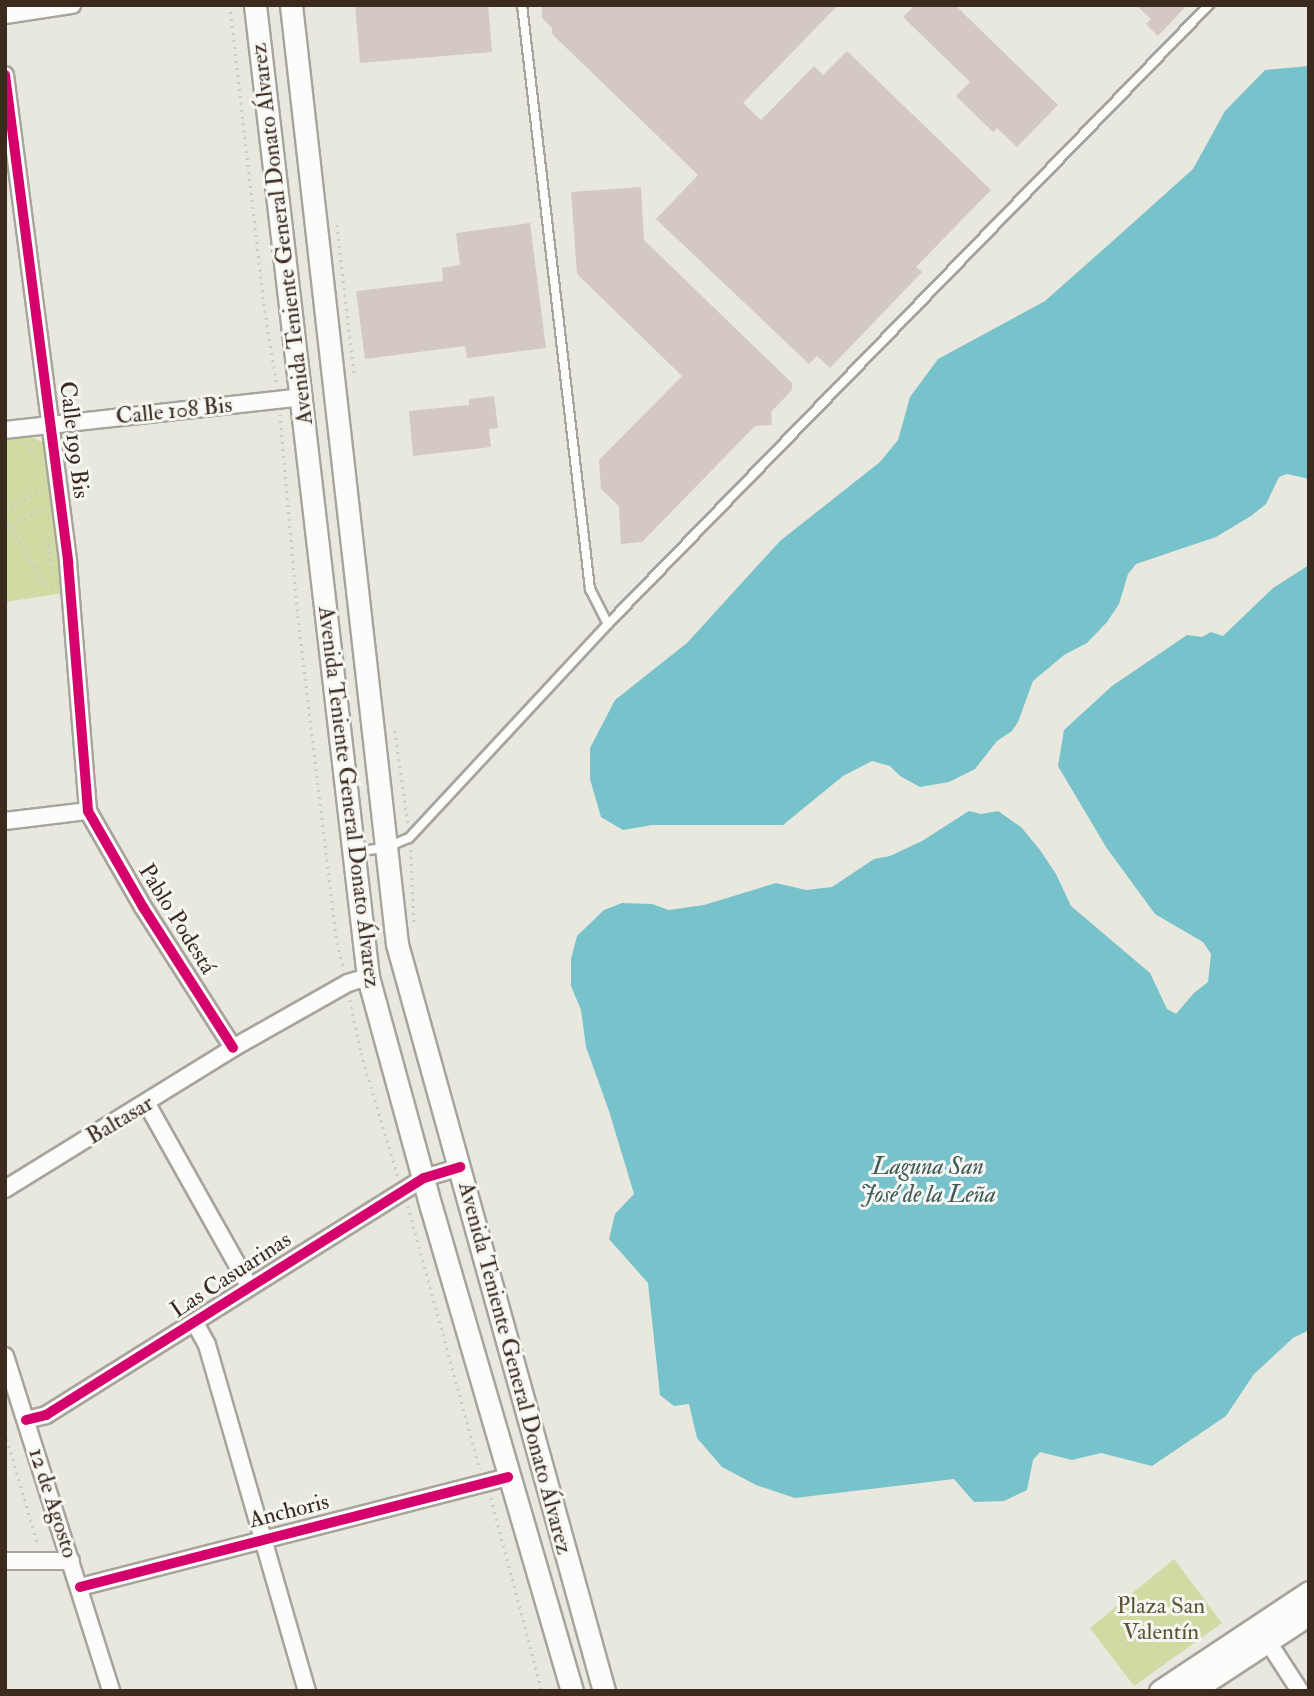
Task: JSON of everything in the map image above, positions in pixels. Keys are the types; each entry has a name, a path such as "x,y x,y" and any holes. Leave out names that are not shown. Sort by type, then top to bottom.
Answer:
{"main road":[{"name":"Avenida Teniente General Donato Álvarez","path":"256,5 368,976 508,1477 572,1691"},
{"name":"Avenida Teniente General Donato Álvarez","path":"291,5 397,944 604,1691"},
{"path":"1192,1691 1309,1592"},
{"path":"1160,1691 1262,1634 1309,1614"}],"street":[{"path":"5,15 72,5"},
{"name":"Calle 199 Bis","path":"5,75 75,631 88,811"},
{"name":"Calle 108 Bis","path":"5,430 302,397"},
{"path":"5,821 88,811"},
{"name":"Pablo Podestá","path":"88,811 143,907 233,1048"},
{"name":"Baltasar","path":"5,1189 147,1104 233,1048 348,983 368,976"},
{"path":"147,1104 249,1286"},
{"name":"Las Casuarinas","path":"26,1420 46,1415 424,1178 460,1167"},
{"path":"195,1323 207,1345 307,1691"},
{"name":"12 de Agosto","path":"5,1356 111,1691"},
{"name":"Anchoris","path":"80,1587 508,1477"},
{"path":"5,1561 71,1561"},
{"path":"1262,1634 1300,1691"}],"lane":[{"path":"522,5 590,589 608,624"},
{"path":"352,852 385,848 409,838 608,624 1209,5"}],"path":[{"path":"337,225 355,373"},
{"path":"15,444 25,443 39,460"},
{"path":"5,510 43,489"},
{"path":"5,529 45,507"},
{"path":"5,1432 37,1538 41,1562"}],"green space":[{"path":"30,436 45,444 64,593 5,602 5,439"},
{"name":"Plaza San Valentín","path":"1174,1559 1222,1623 1134,1686 1090,1628"}],"water":[{"path":"1309,66 1309,479 1287,474 1279,477 1266,504 1251,516 1216,537 1136,564 1128,574 1119,604 1107,622 1087,643 1064,655 1033,681 1012,731 997,741 975,769 949,782 920,787 900,776 890,766 872,761 843,776 783,825 652,825 623,830 601,817 590,779 590,748 615,700 687,643 780,541 880,462 898,440 910,397 938,359 1045,301 1193,169 1225,111 1265,70"},
{"name":"Laguna San José de la Leña","path":"1309,565 1309,1330 1293,1338 1254,1374 1226,1416 1152,1466 1101,1453 1072,1460 1040,1452 1033,1460 1027,1490 1004,1501 974,1502 954,1479 795,1498 756,1485 722,1467 697,1438 689,1404 674,1406 660,1395 648,1283 609,1239 615,1214 634,1194 586,1047 581,1010 571,986 571,959 577,936 604,910 622,903 652,904 669,910 704,905 776,883 806,890 832,887 874,859 890,856 922,841 969,811 981,814 998,811 1021,827 1040,850 1056,874 1071,906 1150,973 1167,1009 1176,1014 1194,993 1208,982 1211,954 1203,942 1155,914 1106,847 1058,766 1064,730 1112,686 1187,635 1202,637 1211,632 1223,636 1273,588"}],"building":[{"path":"355,5 488,5 492,52 360,63"},
{"path":"542,5 838,5 743,103 761,120 814,66 823,75 847,51 991,190 916,267 922,272 830,368 817,356 809,364 656,219 698,175 552,34 552,28 542,18"},
{"path":"915,5 955,5 1058,105 1017,147 997,128 993,132 956,96 970,82 903,17"},
{"path":"1136,5 1187,5 1158,36 1146,24 1151,19"},
{"path":"641,187 644,240 792,383 792,390 771,412 772,425 755,426 642,542 621,544 619,506 601,489 599,460 682,376 577,274 571,192"},
{"path":"530,223 546,348 467,358 465,346 365,359 356,291 443,281 442,268 460,265 456,233"},
{"path":"494,396 498,428 489,429 491,447 413,456 409,411 469,405 469,399"}],"cycle path":[{"path":"5,75 68,562 88,811 143,907 233,1048"},
{"path":"26,1420 46,1415 424,1178 460,1167"},
{"path":"80,1587 508,1477"}]}
